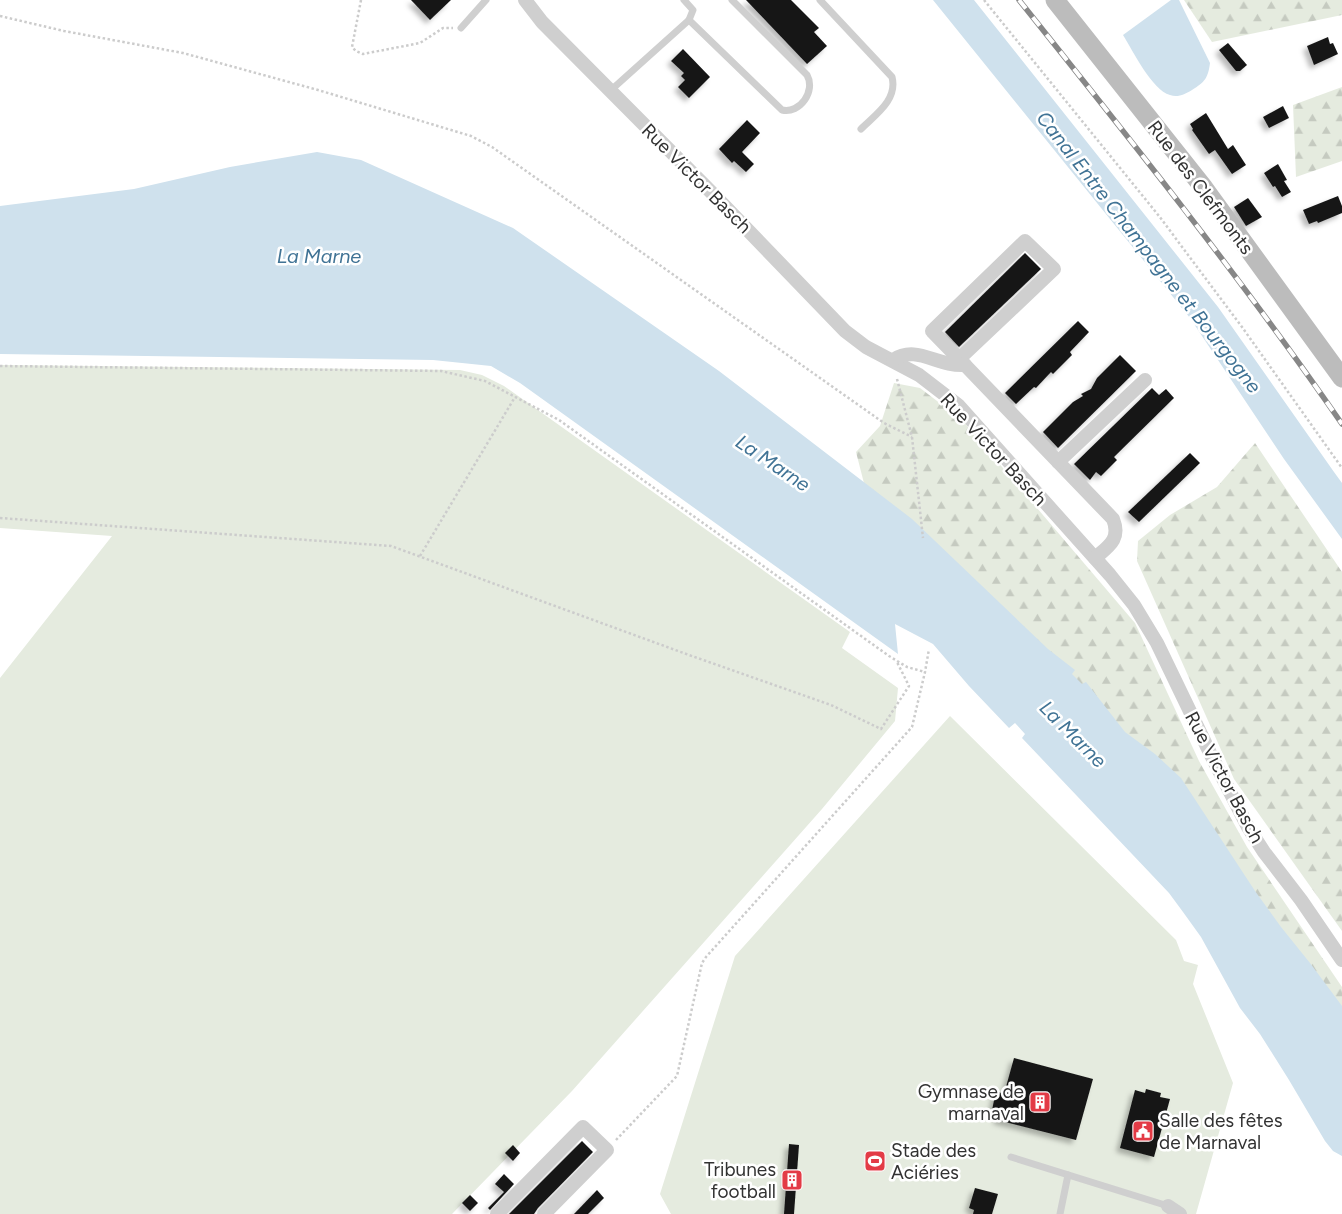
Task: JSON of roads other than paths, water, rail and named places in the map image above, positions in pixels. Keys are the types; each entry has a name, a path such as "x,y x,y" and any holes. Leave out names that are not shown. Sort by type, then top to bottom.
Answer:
{"street":[{"name":"Rue Victor Basch","path":"525,0 542,22 845,331 866,347 919,375 958,405 1066,528 1095,558 1134,605 1157,643 1248,827 1342,960"},
{"name":"Rue des Clefmonts","path":"1055,0 1204,188 1342,378"},
{"path":"893,360 906,354 915,354 955,366 962,362 1054,269 1025,241 932,331 962,362 1113,519 1116,527 1115,537 1109,546 1095,558"},
{"path":"1058,462 1145,380"},
{"path":"497,1214 583,1127 607,1150 544,1214"},
{"path":"1168,1206 1180,1214"}],"lane":[{"path":"461,28 486,0"},
{"path":"610,91 689,20 693,10 684,0"},
{"path":"690,6 696,0"},
{"path":"689,20 782,110 788,112 793,110 808,96 811,88 810,80 732,0"},
{"path":"820,0 892,78 894,86 889,100 861,129"},
{"path":"1011,1157 1168,1206"},
{"path":"1060,1214 1068,1175"}],"water":[{"name":"Canal Entre Champagne et Bourgogne","path":"933,0 974,0 1218,307 1342,483 1342,539 1284,459 1190,318"},
{"path":"1171,0 1179,0 1210,63 1207,76 1203,82 1187,93 1176,96 1163,92 1156,86 1123,35"},
{"name":"La Marne","path":"317,152 361,160 513,228 719,371 912,519 1048,649 1075,670 1072,674 1082,684 1086,682 1125,732 1155,754 1181,778 1255,891 1342,1006 1342,1156 1333,1151 1325,1141 1260,1034 1240,1008 1201,937 1169,893 1022,738 1025,734 1015,723 1009,728 933,644 895,624 898,654 520,383 491,366 433,360 0,354 0,206 134,189 230,167"}],"railway":[{"path":"1019,0 1225,262 1342,424"}],"place":[{"name":"Gymnase de marnaval","path":"1040,1102"},
{"name":"Salle des fêtes de Marnaval","path":"1143,1131"},
{"name":"Stade des Aciéries","path":"875,1161"},
{"name":"Tribunes football","path":"792,1180"}]}
